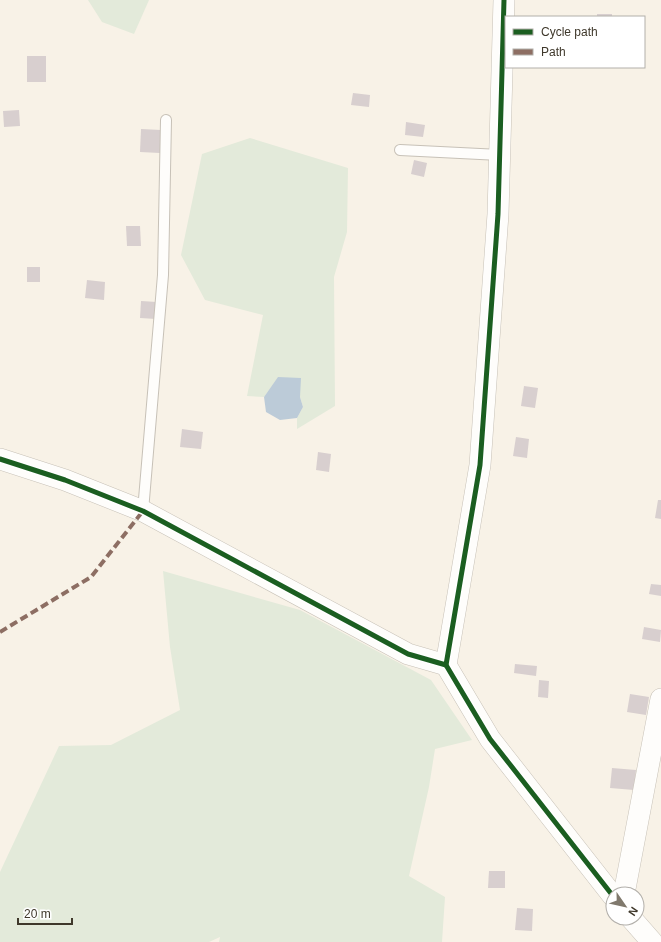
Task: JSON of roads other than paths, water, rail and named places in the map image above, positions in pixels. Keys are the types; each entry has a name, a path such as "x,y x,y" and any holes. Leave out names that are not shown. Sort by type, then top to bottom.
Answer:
{"street":[{"path":"504,0 498,214 480,465 446,665 490,739 605,886"},
{"path":"0,460 65,480 143,511 408,654 446,665"},
{"path":"626,886 661,699"},
{"path":"638,926 652,942"}],"lane":[{"path":"143,511 163,275 166,120"},
{"path":"400,150 500,155"}],"water":[{"path":"278,377 301,378 300,397 303,407 297,418 280,420 266,412 264,397"}]}
